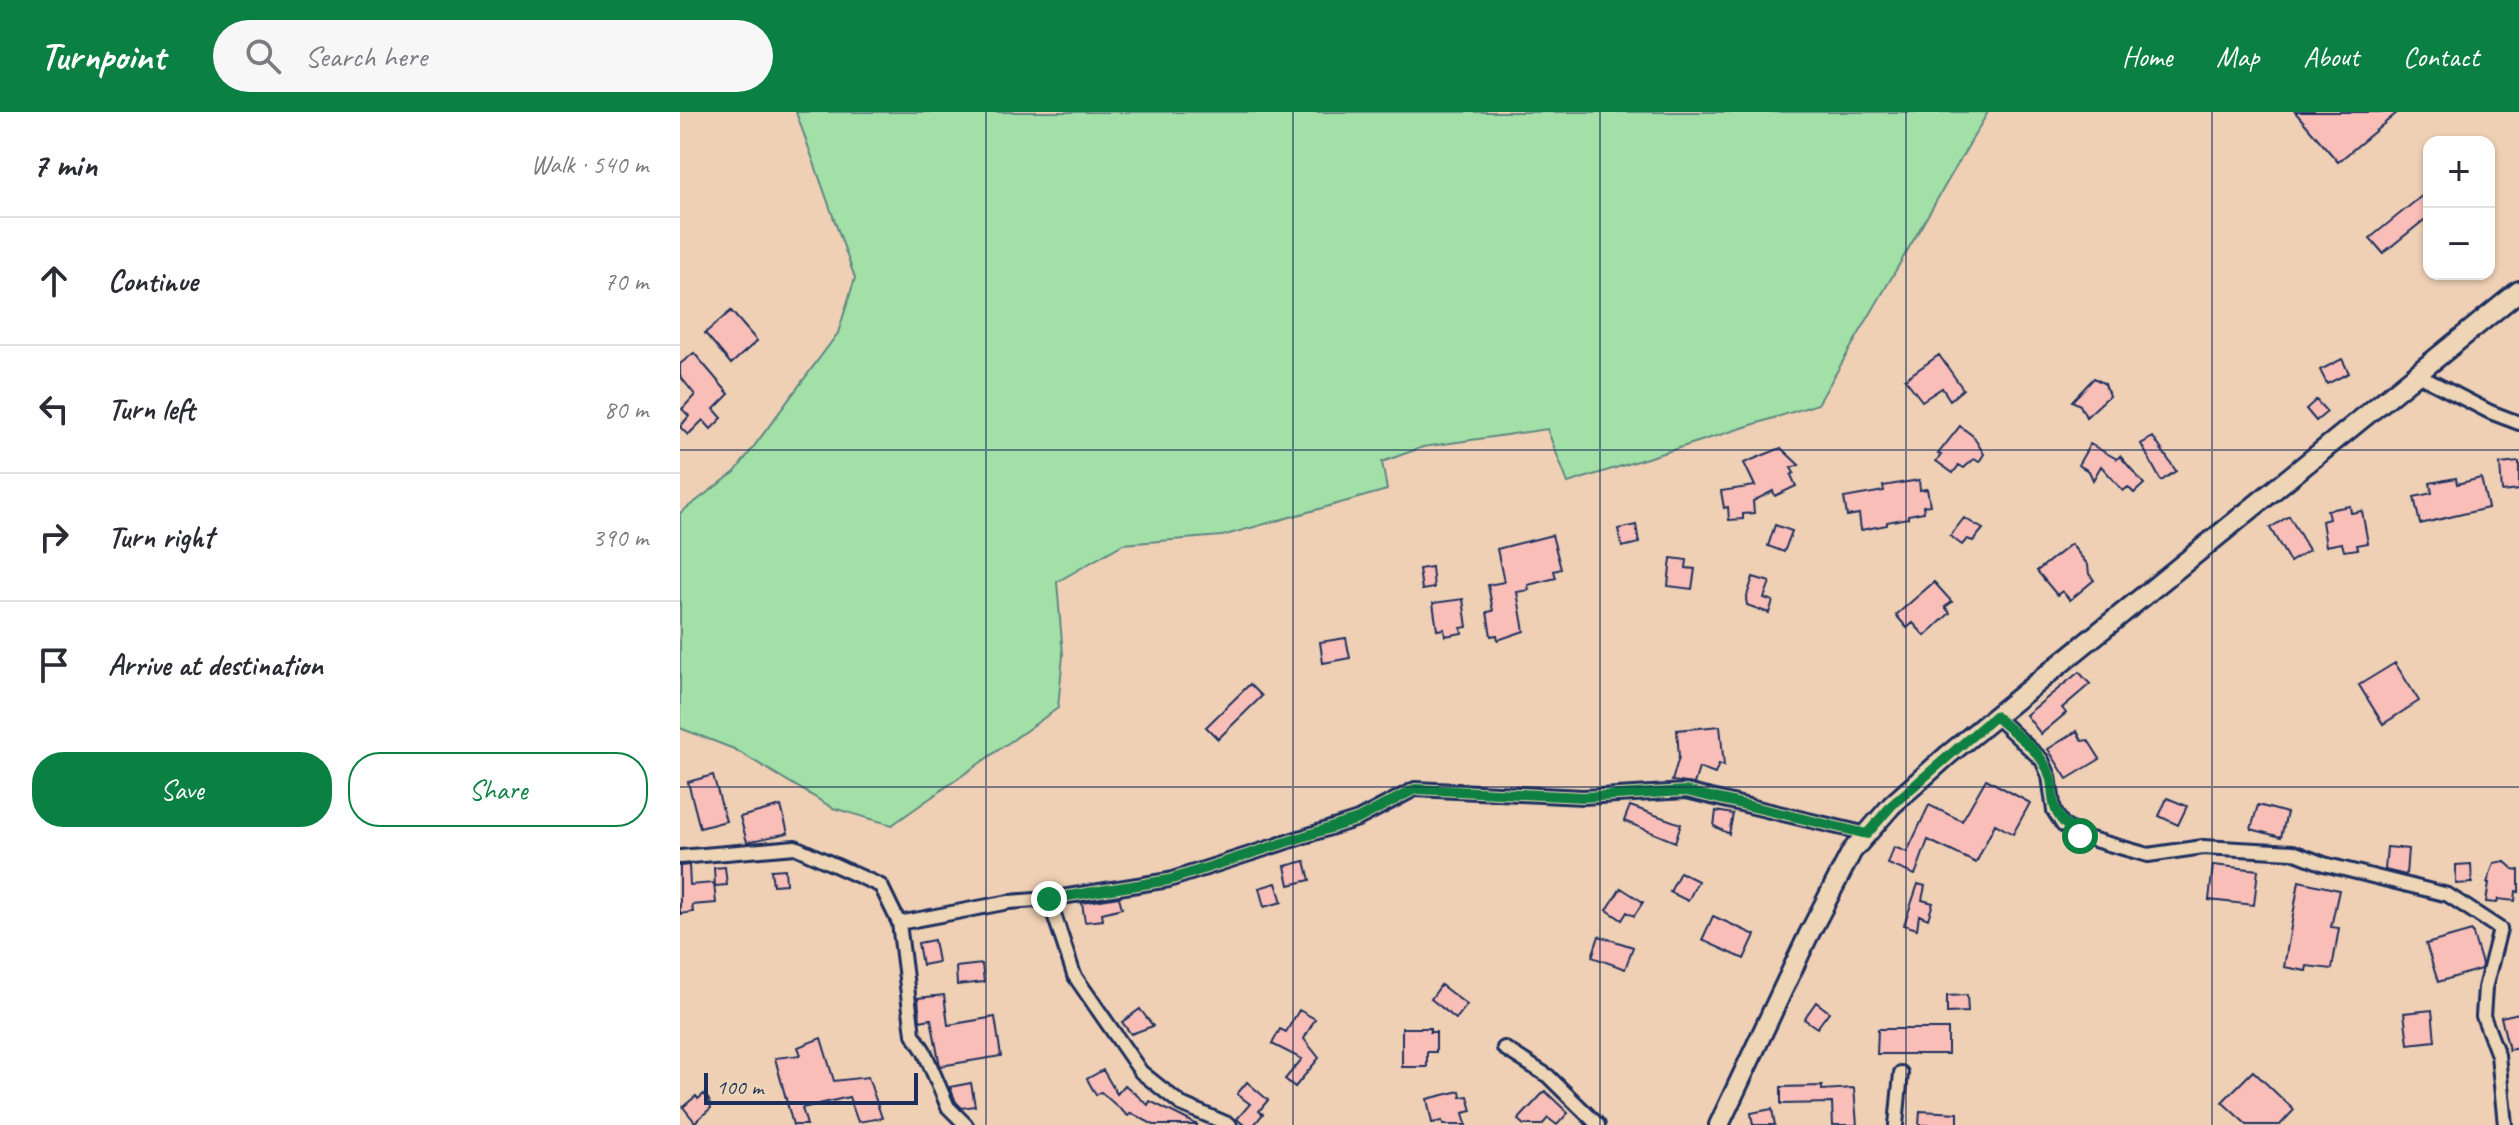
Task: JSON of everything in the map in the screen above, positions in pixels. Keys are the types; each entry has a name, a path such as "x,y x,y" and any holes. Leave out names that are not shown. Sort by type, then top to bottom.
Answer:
{"street":[{"path":"1719,1125 1815,921 1852,851 1892,805 1995,716 2519,291"},
{"path":"2416,374 2490,412 2519,423"},
{"path":"1995,716 2042,760 2049,776 2054,811 2063,825 2080,836 2148,855 2203,847 2293,852 2324,864 2448,895 2500,929 2485,988 2483,1016 2498,1055 2505,1125"},
{"path":"899,923 1009,902 1049,899 1169,880 1358,819 1415,789 1583,797 1686,791 1867,834"},
{"path":"680,857 795,847 881,886 899,923 913,1034 924,1051 948,1107 966,1125"},
{"path":"1049,899 1074,975 1141,1072 1181,1104 1230,1125"},
{"path":"1504,1048 1548,1076 1598,1125"},
{"path":"1896,1125 1901,1073"}],"green space":[{"path":"796,112 1988,112 1818,404 1568,483 1547,429 1423,447 1382,462 1387,490 1222,536 1123,544 1057,582 1063,655 1058,708 892,825 833,808 734,749 680,728 680,513 735,472 838,333 855,278"}],"building":[{"path":"2295,112 2398,112 2338,162"},
{"path":"2423,195 2423,221 2383,253 2370,238"},
{"path":"731,311 757,341 731,364 705,333"},
{"path":"694,353 729,394 714,409 722,418 711,429 703,420 688,435 680,427 689,416 682,409 695,395 680,376 680,364"},
{"path":"1939,355 1963,389 1950,400 1942,388 1922,401 1905,379"},
{"path":"2342,359 2349,373 2327,384 2320,370"},
{"path":"2094,378 2105,384 2109,396 2086,417 2080,405 2072,401"},
{"path":"2316,400 2327,412 2316,421 2306,409"},
{"path":"1960,426 1973,436 1984,454 1979,462 1974,459 1964,468 1959,465 1953,473 1936,461"},
{"path":"2153,437 2176,471 2161,481 2141,444"},
{"path":"2090,444 2117,459 2120,456 2144,484 2134,493 2128,487 2123,491 2101,466 2093,480 2089,471 2078,465"},
{"path":"1781,448 1799,465 1791,468 1796,486 1775,496 1773,491 1753,501 1754,513 1743,514 1743,519 1729,520 1728,507 1724,508 1721,491 1755,486 1744,463"},
{"path":"2519,462 2519,490 2502,492 2500,464"},
{"path":"2456,478 2457,484 2481,478 2488,508 2420,524 2414,497 2432,493 2430,483"},
{"path":"1919,480 1920,490 1927,489 1930,505 1923,506 1924,512 1861,530 1859,514 1847,516 1844,498 1884,491 1883,486"},
{"path":"2350,506 2351,513 2362,511 2368,543 2357,545 2358,549 2344,551 2342,543 2326,546 2322,521 2329,519 2327,510"},
{"path":"2289,516 2309,550 2290,562 2270,528"},
{"path":"1964,518 1983,529 1973,541 1967,539 1962,545 1950,536"},
{"path":"1636,525 1639,543 1622,547 1618,529"},
{"path":"1775,525 1792,531 1784,552 1768,546"},
{"path":"1552,535 1561,569 1554,571 1556,578 1528,585 1529,590 1517,592 1524,631 1498,640 1497,635 1491,636 1487,612 1493,611 1488,585 1504,582 1497,549"},
{"path":"2071,544 2088,565 2089,574 2094,580 2070,600 2062,591 2057,595 2037,571"},
{"path":"1671,558 1687,560 1686,568 1695,569 1692,589 1668,586"},
{"path":"1432,567 1434,588 1422,590 1419,569"},
{"path":"1753,577 1770,582 1764,598 1773,601 1769,613 1747,605"},
{"path":"1934,582 1952,602 1945,607 1950,613 1925,636 1913,623 1907,628 1896,615"},
{"path":"1463,599 1467,627 1461,628 1462,633 1445,636 1444,629 1437,630 1433,603"},
{"path":"1346,638 1350,658 1323,663 1320,642"},
{"path":"2395,663 2419,701 2383,724 2359,685"},
{"path":"2079,672 2090,684 2062,708 2066,713 2041,734 2026,715"},
{"path":"1250,684 1262,696 1218,739 1206,727"},
{"path":"1720,726 1724,766 1719,764 1715,774 1699,768 1694,784 1672,781 1679,757 1677,730"},
{"path":"2077,731 2082,741 2088,740 2100,759 2067,779 2048,749"},
{"path":"713,775 726,821 700,828 688,782"},
{"path":"1986,779 2030,803 2013,834 1995,824 1976,863 1928,840 1915,875 1888,864 1894,847 1907,852 1929,805 1962,821"},
{"path":"2167,798 2187,806 2178,825 2159,816"},
{"path":"2258,805 2287,813 2281,837 2251,829"},
{"path":"781,806 788,833 747,842 740,817"},
{"path":"1630,806 1681,824 1675,842 1624,821"},
{"path":"1716,811 1733,814 1729,834 1714,826"},
{"path":"2387,847 2408,849 2406,875 2385,870"},
{"path":"1305,861 1310,880 1289,885 1285,866"},
{"path":"2504,861 2519,870 2519,892 2516,891 2515,901 2498,899 2497,903 2486,902 2487,883 2494,863"},
{"path":"2471,864 2472,883 2456,884 2456,865"},
{"path":"689,865 690,885 714,883 716,903 692,905 693,912 680,914 680,866"},
{"path":"2213,865 2258,870 2254,905 2209,900"},
{"path":"725,867 727,885 715,886 714,868"},
{"path":"785,869 786,884 773,885 771,870"},
{"path":"1680,872 1698,881 1688,901 1670,892"},
{"path":"2299,881 2339,890 2331,927 2339,928 2332,969 2307,966 2306,971 2284,967"},
{"path":"1276,883 1282,902 1264,907 1259,888"},
{"path":"1918,884 1925,886 1922,900 1933,903 1928,919 1919,915 1917,929 1904,925"},
{"path":"1621,888 1643,902 1634,916 1627,912 1622,920 1607,910"},
{"path":"1119,897 1122,908 1102,913 1103,920 1085,922 1082,903"},
{"path":"1713,916 1755,935 1744,959 1702,940"},
{"path":"2472,931 2481,969 2438,982 2426,944"},
{"path":"1599,936 1633,947 1625,969 1592,957"},
{"path":"934,940 938,962 922,965 918,943"},
{"path":"982,964 984,982 957,985 956,967"},
{"path":"1441,985 1467,1005 1456,1019 1431,999"},
{"path":"944,995 948,1025 995,1017 1001,1056 940,1066 931,1019 920,1021 918,998"},
{"path":"1967,995 1968,1012 1947,1013 1947,996"},
{"path":"1816,1002 1829,1012 1817,1028 1804,1019"},
{"path":"1140,1009 1153,1026 1131,1034 1122,1022"},
{"path":"1299,1010 1315,1019 1304,1039 1319,1058 1295,1087 1285,1079 1302,1059 1272,1044 1280,1029 1286,1032"},
{"path":"2432,1010 2435,1041 2408,1044 2404,1013"},
{"path":"2519,1013 2519,1048 2509,1050 2501,1017"},
{"path":"1402,1028 1430,1028 1430,1032 1436,1032 1436,1052 1427,1052 1427,1067 1402,1067"},
{"path":"1878,1029 1948,1029 1948,1054 1877,1054"},
{"path":"821,1038 834,1081 868,1077 882,1118 858,1122 849,1097 802,1108 807,1125 793,1125 775,1058 801,1055 798,1047"},
{"path":"1103,1070 1117,1094 1125,1085 1148,1105 1150,1101 1198,1125 1154,1125 1131,1113 1128,1116 1101,1092 1096,1095 1087,1079"},
{"path":"2253,1071 2294,1110 2280,1125 2247,1125 2222,1102"},
{"path":"1247,1082 1268,1100 1259,1111 1263,1114 1254,1125 1244,1125 1237,1119 1250,1104 1237,1094"},
{"path":"971,1083 975,1106 962,1108 950,1087"},
{"path":"1822,1086 1822,1090 1854,1088 1857,1125 1833,1125 1832,1103 1781,1104 1781,1087"},
{"path":"1460,1091 1461,1097 1468,1096 1472,1111 1463,1113 1466,1125 1443,1125 1442,1121 1432,1123 1427,1099"},
{"path":"1545,1091 1568,1113 1557,1125 1548,1118 1542,1125 1524,1125 1518,1120"},
{"path":"704,1094 711,1108 695,1122 683,1107 696,1096 698,1099"},
{"path":"1772,1109 1775,1125 1753,1125 1751,1113"},
{"path":"1920,1111 1958,1113 1958,1125 1919,1125"}],"route":[{"path":"1049,899 1169,880 1358,819 1415,789 1583,797 1686,791 1867,834 1892,805 1995,716 2042,760 2049,776 2054,811 2063,825 2080,836"}]}
